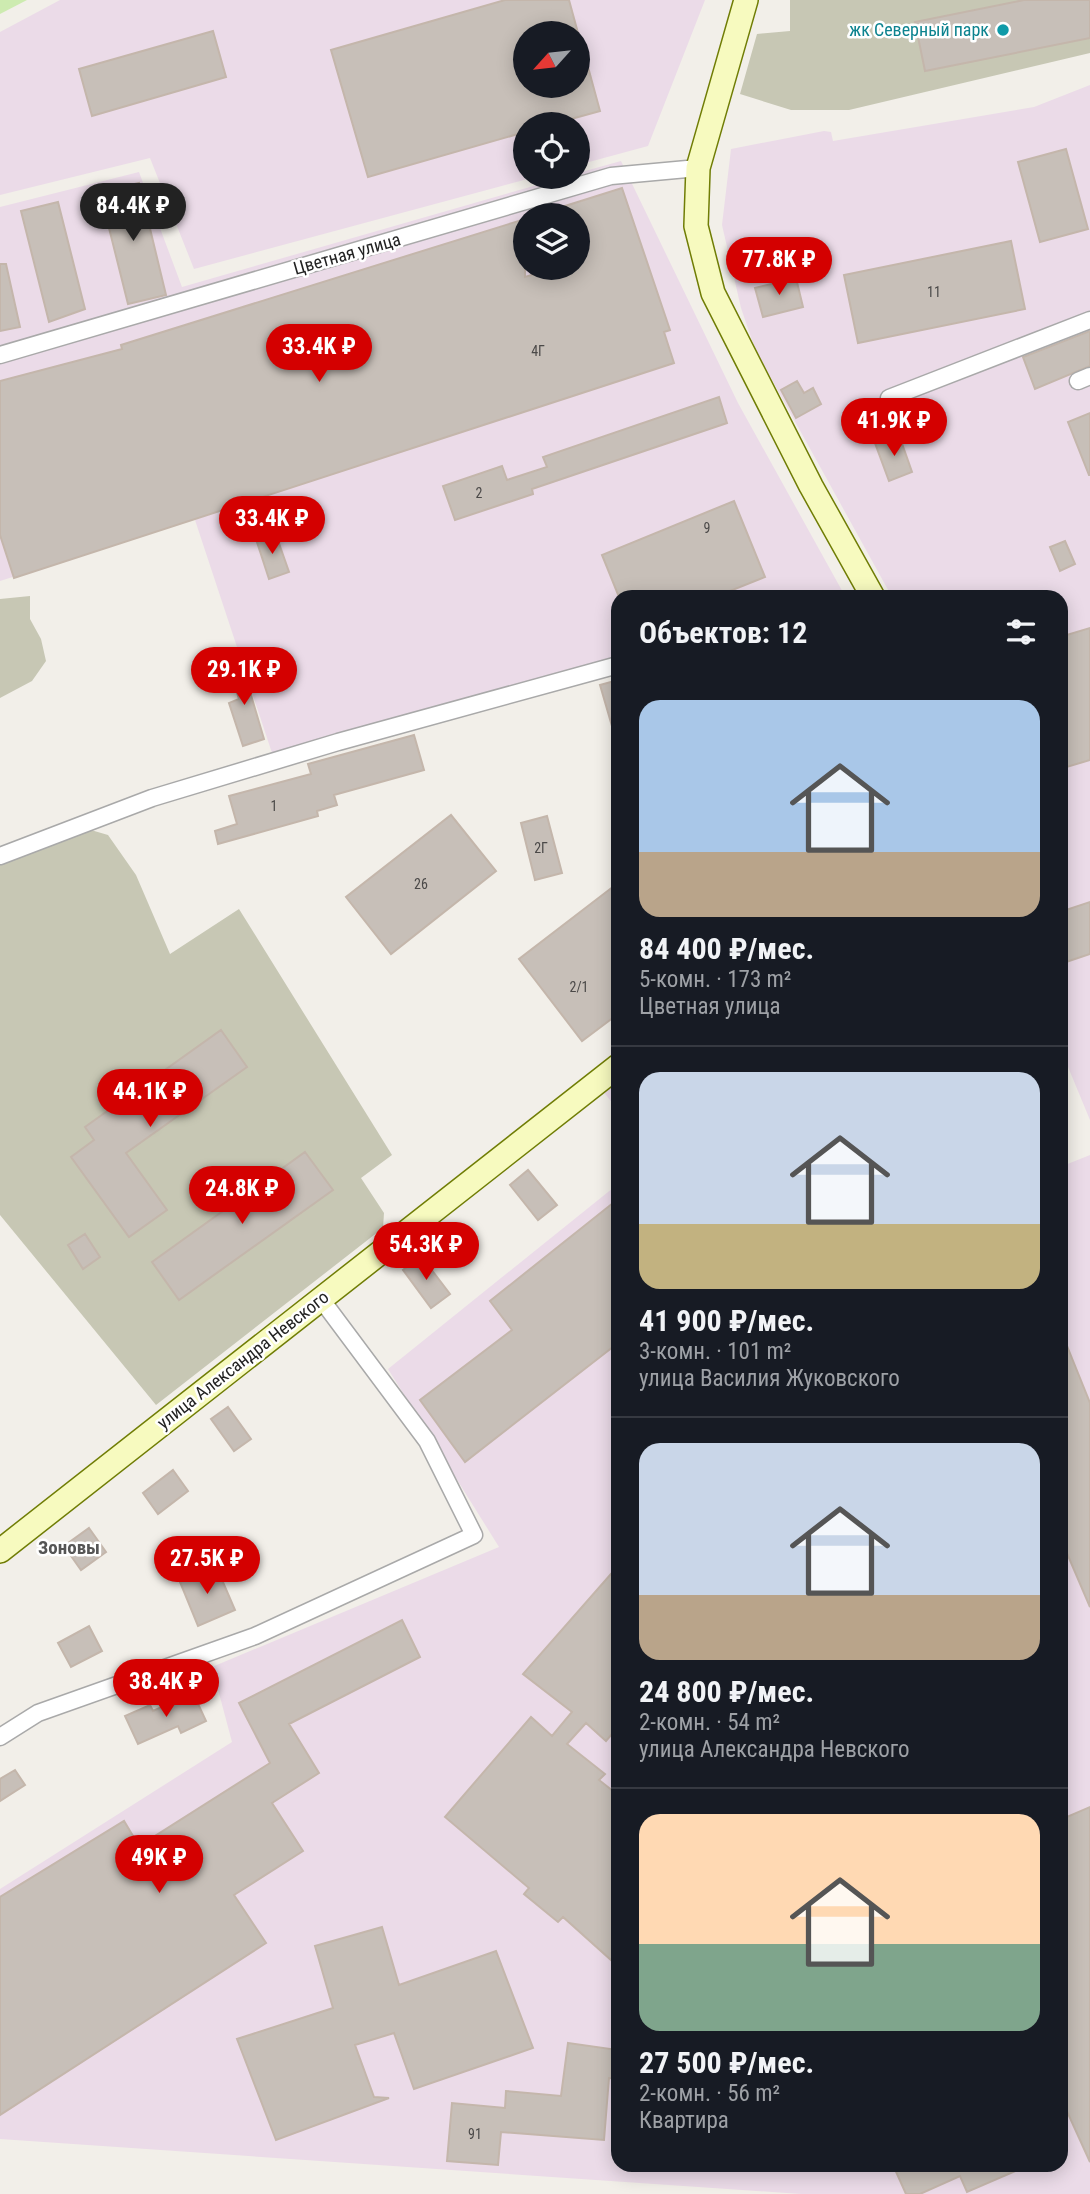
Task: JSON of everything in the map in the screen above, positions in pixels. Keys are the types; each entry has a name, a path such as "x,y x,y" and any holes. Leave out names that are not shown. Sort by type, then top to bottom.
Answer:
{"street":[{"path":"746,0 698,168 696,226 713,293 811,486 868,590"},
{"name":"Цветная улица","path":"0,355 611,176 698,168"},
{"path":"889,398 1090,320"},
{"path":"0,856 152,798 338,742 611,667"},
{"name":"улица Александра Невского","path":"0,1552 611,1071"},
{"path":"0,1737 38,1713 255,1636 474,1535 427,1441 321,1299"}],"shaded area":[{"path":"60,0 705,0 648,146 590,162 590,112 513,112 513,183 194,269 150,158 0,195 0,32"},
{"path":"790,0 1090,0 1090,53 849,110 791,110 740,94 757,34 790,31"},
{"path":"1090,85 1090,1120 1068,1067 1068,590 888,590 755,349 741,308 722,225 731,149 824,131 831,132 833,141 1034,107"},
{"path":"621,161 738,403 842,590 611,590 611,662 272,753 195,520 211,514 0,581 0,207 139,172 182,287 523,189 590,189 590,170"},
{"path":"30,596 30,619 41,639 46,661 32,681 0,698 0,599"},
{"path":"67,823 108,835 136,875 170,954 239,909 392,1155 361,1178 384,1213 383,1228 156,1405 0,1215 0,849"},
{"path":"611,1083 611,1101 602,1090"},
{"path":"1090,1155 1090,2194 801,2194 0,2139 0,1889 232,1742 212,1667 499,1547 388,1369 611,1190 611,2172 1068,2172 1068,1164"}],"green space":[{"path":"0,0 27,0 0,14"}],"building":[{"path":"505,0 569,0 575,21 513,21 513,98 590,98 590,74 600,111 590,114 513,112 513,135 368,177 331,50"},
{"name":"жк Северный парк","path":"1024,0 1090,0 1090,38 925,71 915,22"},
{"path":"213,31 226,77 92,116 79,69"},
{"path":"1066,149 1088,229 1040,242 1018,162"},
{"path":"139,183 166,295 128,304 100,192"},
{"path":"622,188 670,330 664,332 674,363 14,578 0,535 0,381 122,349 121,345 513,223 513,280 590,280 590,203 574,203"},
{"path":"58,202 85,309 49,322 21,211"},
{"path":"1011,241 1025,309 858,343 844,275"},
{"path":"0,264 6,264 20,327 0,331"},
{"path":"796,278 803,307 763,317 755,288"},
{"path":"1090,331 1090,366 1035,389 1023,357"},
{"path":"797,381 804,393 813,388 821,404 796,418 781,390"},
{"path":"719,397 727,423 532,489 533,494 455,520 443,486 502,466 507,480 547,467 543,457"},
{"path":"1090,413 1090,475 1089,475 1068,422"},
{"path":"899,435 912,472 889,481 875,443"},
{"path":"734,501 765,577 732,590 616,590 602,555"},
{"path":"275,532 289,572 269,579 256,539"},
{"path":"1065,541 1075,564 1060,571 1050,547"},
{"path":"1090,628 1090,760 1068,767 1068,635"},
{"path":"240,658 264,739 243,746 229,703 239,699 227,662"},
{"path":"611,682 611,723 600,685"},
{"path":"414,735 424,770 334,795 337,805 317,811 318,816 218,844 215,831 237,824 229,796 311,774 308,764"},
{"path":"451,815 496,871 391,954 346,897"},
{"path":"547,816 562,873 535,880 521,823"},
{"path":"611,888 611,1019 582,1041 519,959"},
{"path":"1090,902 1090,954 1068,961 1068,909"},
{"path":"221,1030 247,1067 126,1153 167,1210 129,1237 71,1157 94,1140 85,1127"},
{"path":"305,1152 333,1190 179,1300 152,1262"},
{"path":"528,1170 557,1205 538,1220 510,1185"},
{"path":"611,1205 611,1348 465,1462 420,1400 512,1330 490,1301"},
{"path":"85,1234 100,1257 83,1269 68,1245"},
{"path":"421,1256 450,1294 431,1308 403,1270"},
{"path":"1068,1348 1090,1403 1090,1607 1068,1556"},
{"path":"228,1407 251,1439 234,1451 211,1419"},
{"path":"173,1470 188,1491 158,1514 143,1493"},
{"path":"89,1528 106,1552 81,1570 64,1546"},
{"path":"216,1566 235,1610 198,1626 180,1582"},
{"path":"611,1574 611,1735 606,1741 586,1723 567,1744 605,1774 599,1780 611,1789 611,1960 563,1917 558,1922 524,1894 529,1888 445,1817 531,1717 552,1736 572,1712 523,1674"},
{"path":"402,1620 420,1657 289,1724 319,1773 272,1803 303,1851 234,1895 266,1943 0,2115 0,1897 124,1821 139,1846 270,1763 239,1703"},
{"path":"89,1626 102,1651 71,1667 58,1643"},
{"path":"193,1693 206,1721 181,1733 178,1726 138,1744 125,1716 150,1705 153,1711"},
{"path":"15,1770 25,1785 0,1801 0,1779"},
{"path":"1090,1807 1090,2162 1068,2114 1068,1817"},
{"path":"382,1927 399,1985 496,1951 533,2048 414,2089 394,2033 355,2045 374,2097 389,2098 276,2140 237,2039 333,2008 315,1946"},
{"path":"568,2043 611,2049 611,2078 604,2140 501,2132 498,2165 447,2161 452,2103 505,2108 506,2091 561,2096"},
{"path":"896,2172 1013,2172 967,2192 960,2176 920,2194 906,2194"}],"place":[{"name":"жк Северный парк","path":"1003,30"}],"district":[{"name":"Зоновы","path":"69,1547"}]}
